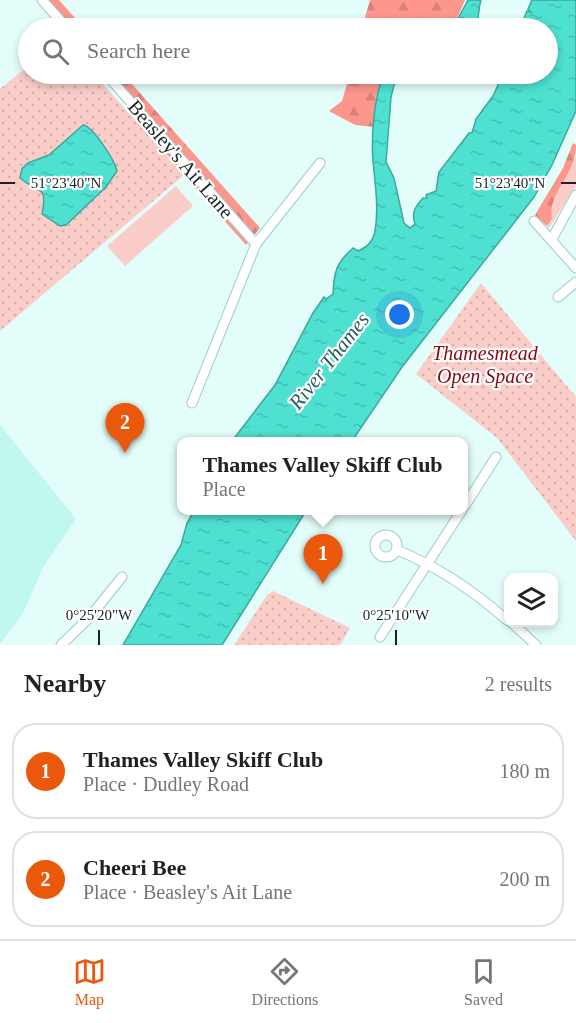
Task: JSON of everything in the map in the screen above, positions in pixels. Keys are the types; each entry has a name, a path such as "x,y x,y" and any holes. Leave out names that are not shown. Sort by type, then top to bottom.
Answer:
{"street":[{"path":"42,0 58,18"},
{"name":"Beasley's Ait Lane","path":"115,84 256,244"},
{"path":"192,403 256,244 320,163"},
{"path":"552,239 576,195"},
{"path":"534,221 576,268"},
{"path":"558,297 576,282"},
{"path":"468,501 495,457"},
{"path":"380,637 459,515"},
{"path":"397,550 429,563 482,597 504,617"},
{"path":"61,645 88,618 122,577"},
{"path":"515,627 536,645"}],"shaded area":[{"path":"0,425 76,519 44,566 22,615 0,644"}],"green space":[{"path":"42,0 59,0 75,18 57,18"},
{"path":"370,0 465,0 457,18 365,18"},
{"path":"18,74 18,84 103,84 184,175 0,331 0,89"},
{"path":"110,84 132,84 260,228 246,245 182,173"},
{"path":"347,84 381,84 376,98 375,127 355,125 329,111 342,101"},
{"path":"573,143 576,145 572,166 557,192 552,209 552,219 547,226 535,215 563,168"},
{"path":"576,156 576,186 549,228 547,226 552,219 549,205"},
{"path":"176,186 193,206 125,266 107,246"},
{"name":"Thamesmead Open Space","path":"481,283 576,397 576,541 497,438 416,374"},
{"path":"273,591 350,628 340,645 234,645 267,595"}],"water":[{"path":"468,0 481,0 478,18 458,18"},
{"name":"River Thames","path":"532,0 576,0 576,111 552,165 534,197 402,367 355,437 235,437 275,385 313,313 324,297 326,299 333,294 335,274 339,263 353,248 358,251 364,248 373,238 377,214 372,151 373,128 381,84 394,84 391,97 386,162 394,178 404,223 410,228 415,224 413,217 416,207 423,198 427,198 426,195 436,191 439,172 469,133 472,133 476,119 493,96 498,84 558,84 558,18 524,18 527,11 531,12 528,9"},
{"path":"83,125 92,131 103,145 117,171 106,187 66,225 60,226 42,214 43,194 20,178 22,169 28,163 49,155"},
{"path":"192,515 303,515 222,645 123,645 181,545"}],"place":[{"name":"Cheeri Bee","path":"125,453"},
{"name":"Thames Valley Skiff Club","path":"323,584"}]}
